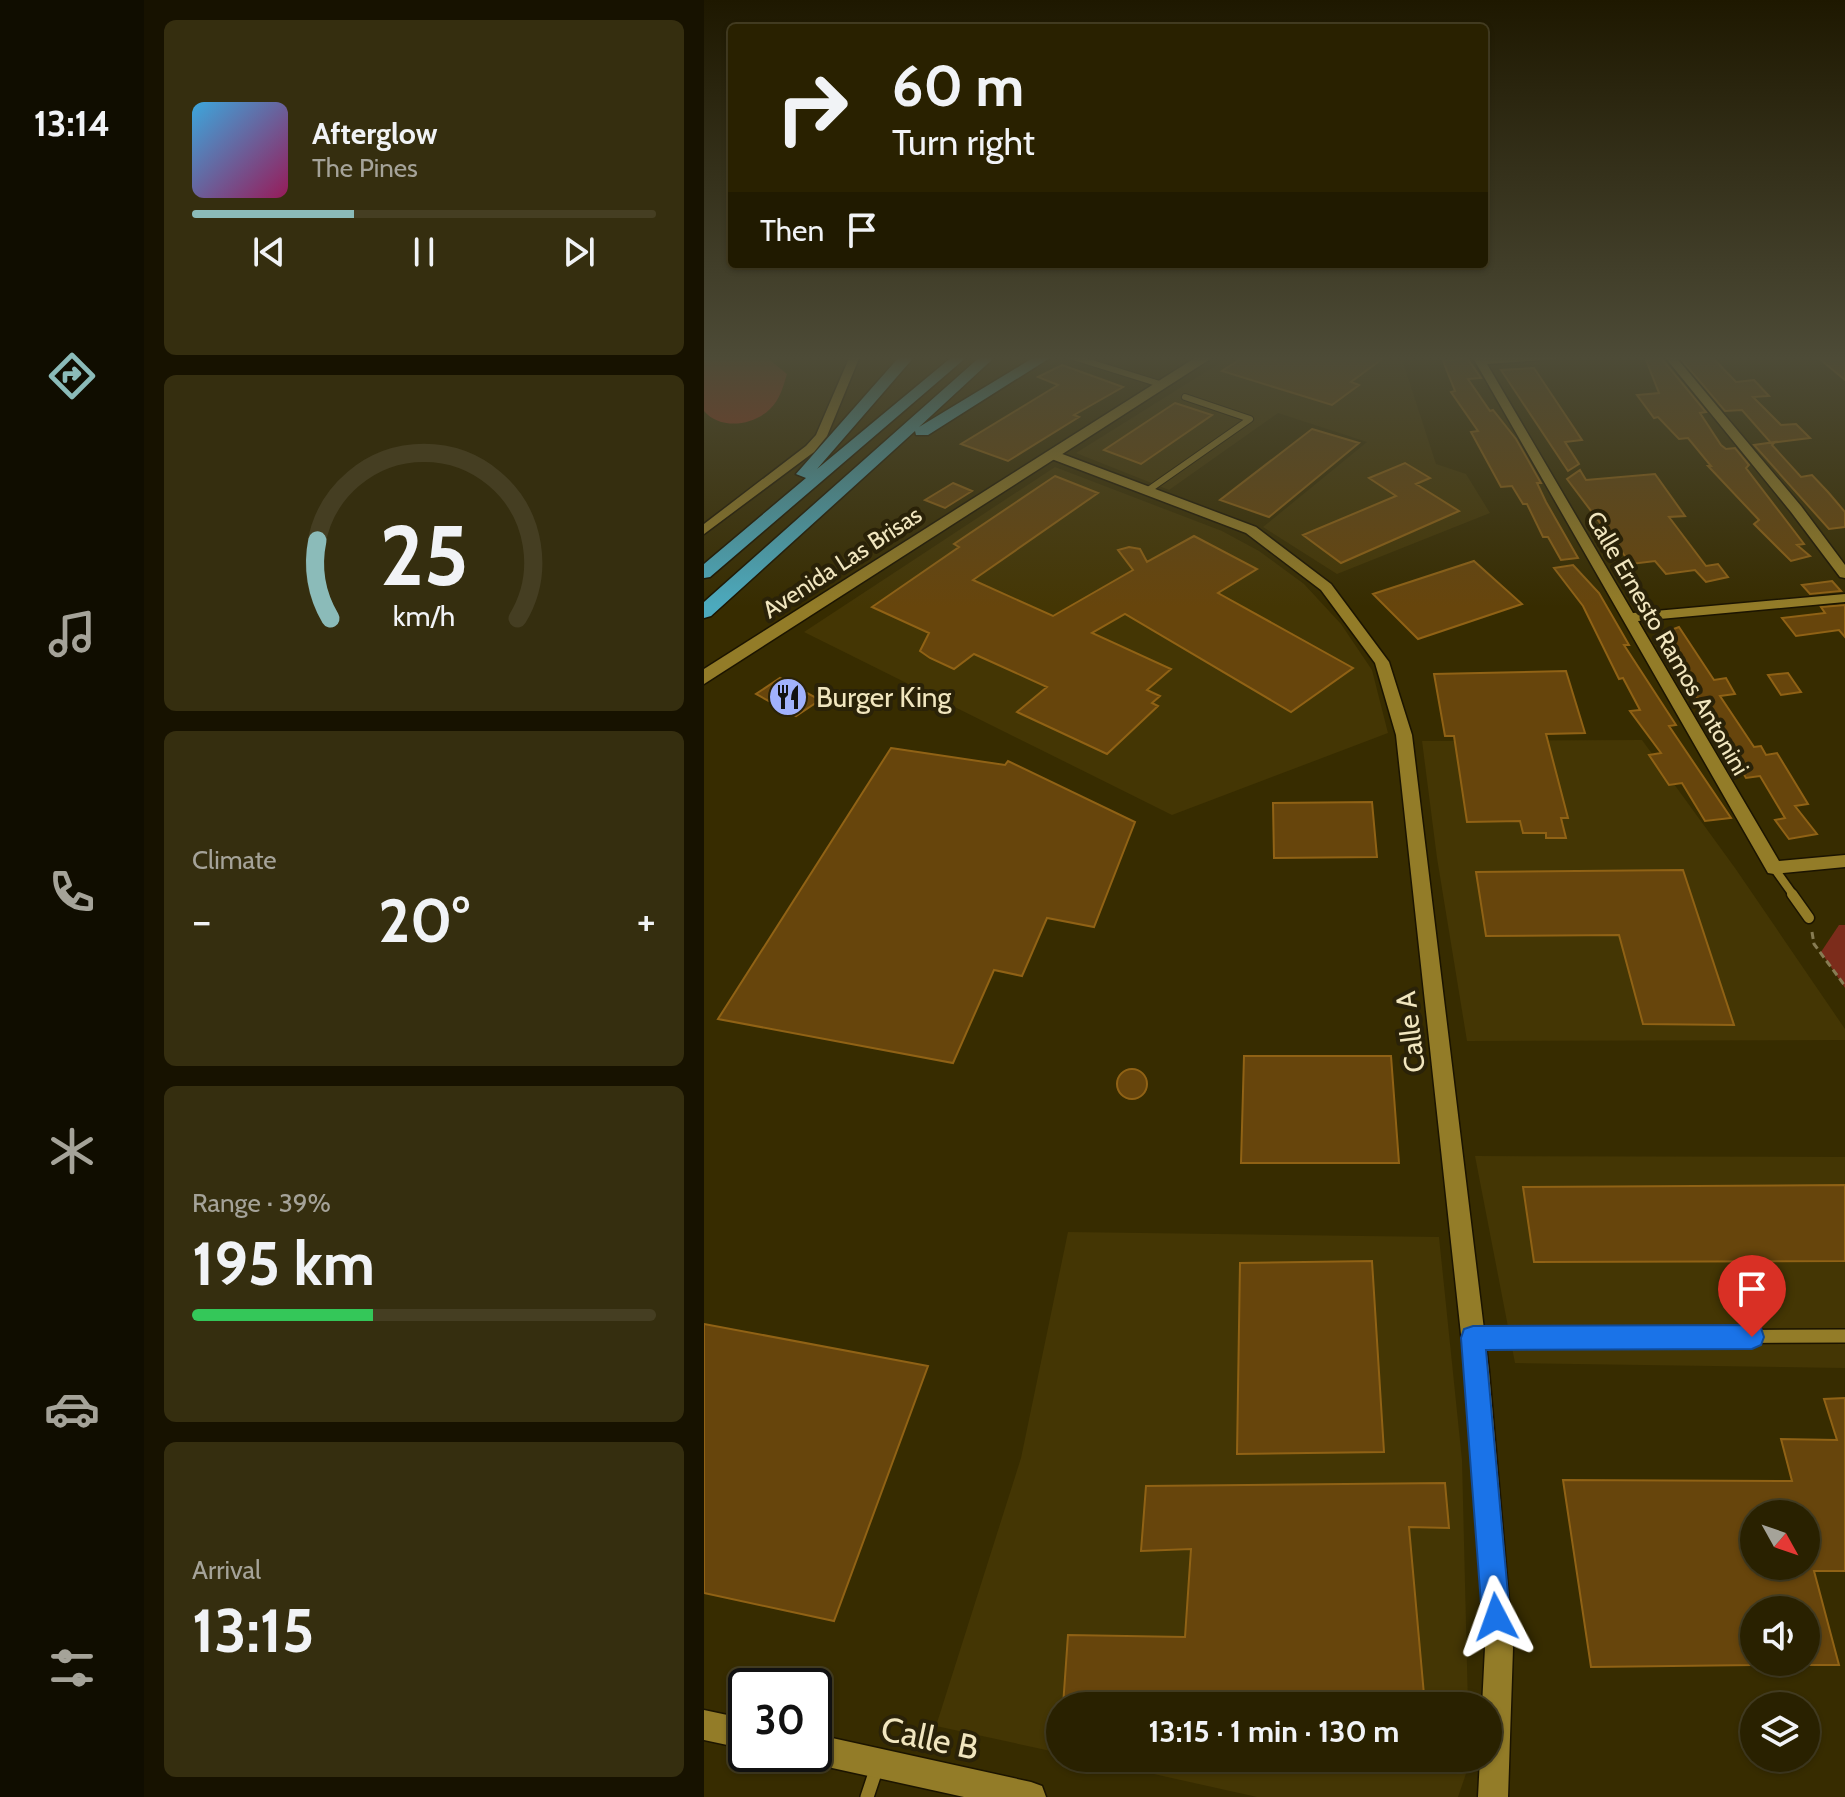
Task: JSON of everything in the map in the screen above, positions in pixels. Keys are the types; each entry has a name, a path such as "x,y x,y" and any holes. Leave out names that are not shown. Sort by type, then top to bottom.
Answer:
{"highway":[{"path":"769,519 833,440"},
{"path":"704,573 862,440"},
{"path":"704,612 897,440"},
{"path":"875,460 908,440"}],"street":[{"path":"704,530 818,440"},
{"name":"Avenida Las Brisas","path":"704,678 1077,440"},
{"name":"Calle Ernesto Ramos Antonini","path":"1526,440 1774,868"},
{"path":"1739,440 1845,574"},
{"name":"Calle A","path":"1053,455 1251,530 1326,587 1382,662 1404,735 1473,1338 1499,1648 1493,1797"},
{"path":"1627,618 1845,598"},
{"path":"1774,868 1845,861"},
{"path":"704,1725 728,1730"},
{"name":"Calle B","path":"832,1753 1031,1797"}],"lane":[{"path":"1147,491 1220,440"},
{"path":"1774,868 1809,918"},
{"path":"1473,1338 1845,1336"},
{"path":"867,1797 878,1763"}],"path":[{"path":"1809,918 1814,944 1845,986"}],"shaded area":[{"path":"1097,440 1240,440 1169,490 1076,453"},
{"path":"1360,440 1428,440 1436,464 1466,474 1490,513 1337,574 1263,527 1367,442"},
{"path":"1055,467 1222,531 1259,551 1304,584 1341,624 1372,670 1388,733 1172,815 804,632"},
{"path":"1642,740 1735,868 1845,1029 1845,1040 1467,1041 1437,858 1422,741"},
{"path":"1839,925 1845,925 1845,988 1821,952"},
{"path":"1475,1156 1845,1157 1845,1368 1515,1363"},
{"path":"1068,1232 1439,1237 1462,1460 1468,1692 1046,1692 1046,1750 936,1726 1021,1458"},
{"path":"1145,1772 1467,1772 1458,1797 1257,1797"}],"building":[{"path":"968,440 1042,440 1008,461 961,444"},
{"path":"1119,440 1176,440 1141,464 1104,450"},
{"path":"1298,440 1348,440 1359,443 1269,517 1220,500"},
{"path":"1475,440 1516,440 1541,483 1537,483 1546,502 1578,558 1561,560 1548,537 1543,537 1527,504 1523,504 1512,486 1501,487"},
{"path":"1547,440 1582,440 1565,442 1579,464 1568,471"},
{"path":"1690,440 1718,440 1726,449 1735,448 1749,465 1746,468 1804,544 1797,545 1810,556 1791,561 1754,524 1759,520 1708,466 1711,466"},
{"path":"1768,440 1795,440 1771,443"},
{"path":"1775,442 1772,445 1801,477 1812,475 1845,512 1845,527 1829,529 1754,445"},
{"path":"1405,463 1430,478 1416,484 1459,511 1341,563 1303,535 1396,496 1369,478"},
{"path":"1580,470 1586,480 1655,474 1685,516 1669,517 1706,566 1718,564 1728,577 1706,582 1695,570 1666,574 1655,561 1631,564 1567,479"},
{"path":"1055,476 1098,493 973,580 1053,616 1133,570 1118,550 1129,547 1140,549 1147,562 1194,536 1257,569 1218,593 1353,668 1291,712 1125,614 1092,633 1171,669 1147,690 1160,696 1152,703 1158,706 1107,754 1017,712 1047,687 974,654 954,669 920,651 929,633 872,607 959,547 954,544"},
{"path":"953,483 972,491 945,508 925,500"},
{"path":"1474,561 1522,604 1418,639 1373,594"},
{"path":"1573,565 1599,593 1629,645 1624,645 1676,725 1669,726 1731,818 1705,821 1682,783 1669,785 1649,755 1661,753 1630,711 1640,710 1623,678 1619,679 1583,606 1554,568"},
{"path":"1832,581 1841,591 1810,594 1802,585"},
{"path":"1845,605 1845,637 1839,630 1796,636 1782,618 1825,613 1821,607"},
{"path":"1679,627 1714,680 1726,678 1735,694 1720,696 1754,747 1761,746 1766,755 1777,753 1808,804 1795,806 1817,834 1789,839 1775,820 1785,818 1760,776 1746,778 1698,698 1692,698 1683,682 1690,682 1660,634"},
{"path":"1566,671 1585,733 1546,734 1568,818 1561,818 1566,838 1546,838 1546,833 1523,833 1520,821 1467,822 1454,736 1445,736 1434,674"},
{"path":"1788,673 1801,692 1781,695 1768,675"},
{"name":"Burger King","path":"780,678 820,700 796,716 756,694"},
{"path":"891,748 1005,765 1008,761 1135,822 1094,927 1047,918 1022,976 994,970 953,1063 718,1019"},
{"path":"1372,802 1377,857 1274,858 1273,803"},
{"path":"1683,870 1734,1025 1643,1024 1619,935 1486,936 1476,872"},
{"path":"1244,1056 1391,1056 1399,1163 1241,1163"},
{"path":"1132,1069 1143,1073 1147,1084 1143,1095 1132,1099 1121,1095 1117,1084 1121,1073"},
{"path":"1845,1185 1845,1261 1534,1262 1523,1187"},
{"path":"1372,1261 1384,1452 1237,1454 1240,1263"},
{"path":"704,1324 928,1366 834,1621 704,1593"},
{"path":"1845,1398 1845,1571 1820,1571 1820,1500 1740,1500 1740,1580 1816,1580 1839,1665 1820,1665 1820,1596 1740,1596 1740,1665 1591,1667 1563,1480 1792,1481 1781,1439 1837,1440 1824,1399"},
{"path":"1445,1483 1449,1528 1409,1527 1424,1692 1064,1692 1068,1635 1185,1637 1191,1549 1141,1551 1146,1486"}],"place":[{"name":"Burger King","path":"788,697"}],"route":[{"path":"1496,1617 1473,1338 1752,1337"}]}
